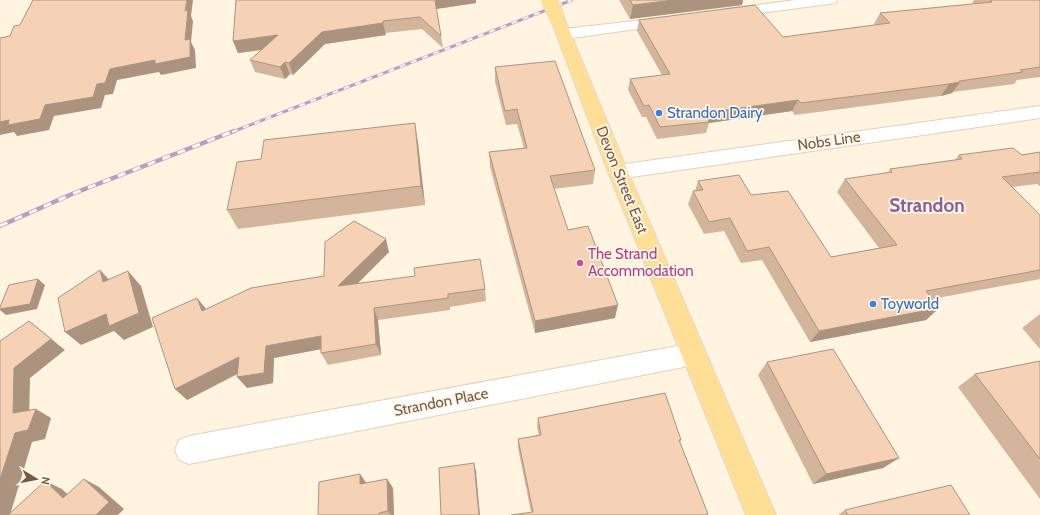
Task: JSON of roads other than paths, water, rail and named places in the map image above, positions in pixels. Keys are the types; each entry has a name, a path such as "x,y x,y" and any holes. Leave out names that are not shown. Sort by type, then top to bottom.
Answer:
{"main road":[{"name":"Devon Street East","path":"549,0 564,34 618,172 761,515"}],"street":[{"path":"715,15 830,0"},
{"path":"564,34 684,19"},
{"name":"Nobs Line","path":"618,172 1040,112"},
{"name":"Strandon Place","path":"189,450 694,354"}],"railway":[{"path":"232,132 572,0"},
{"path":"0,226 72,194 234,131"}],"place":[{"name":"Strandon Dairy","path":"659,113"},
{"name":"The Strand Accommodation","path":"580,263"},
{"name":"Toyworld","path":"873,304"}],"district":[{"name":"Strandon","path":"927,205"}]}
